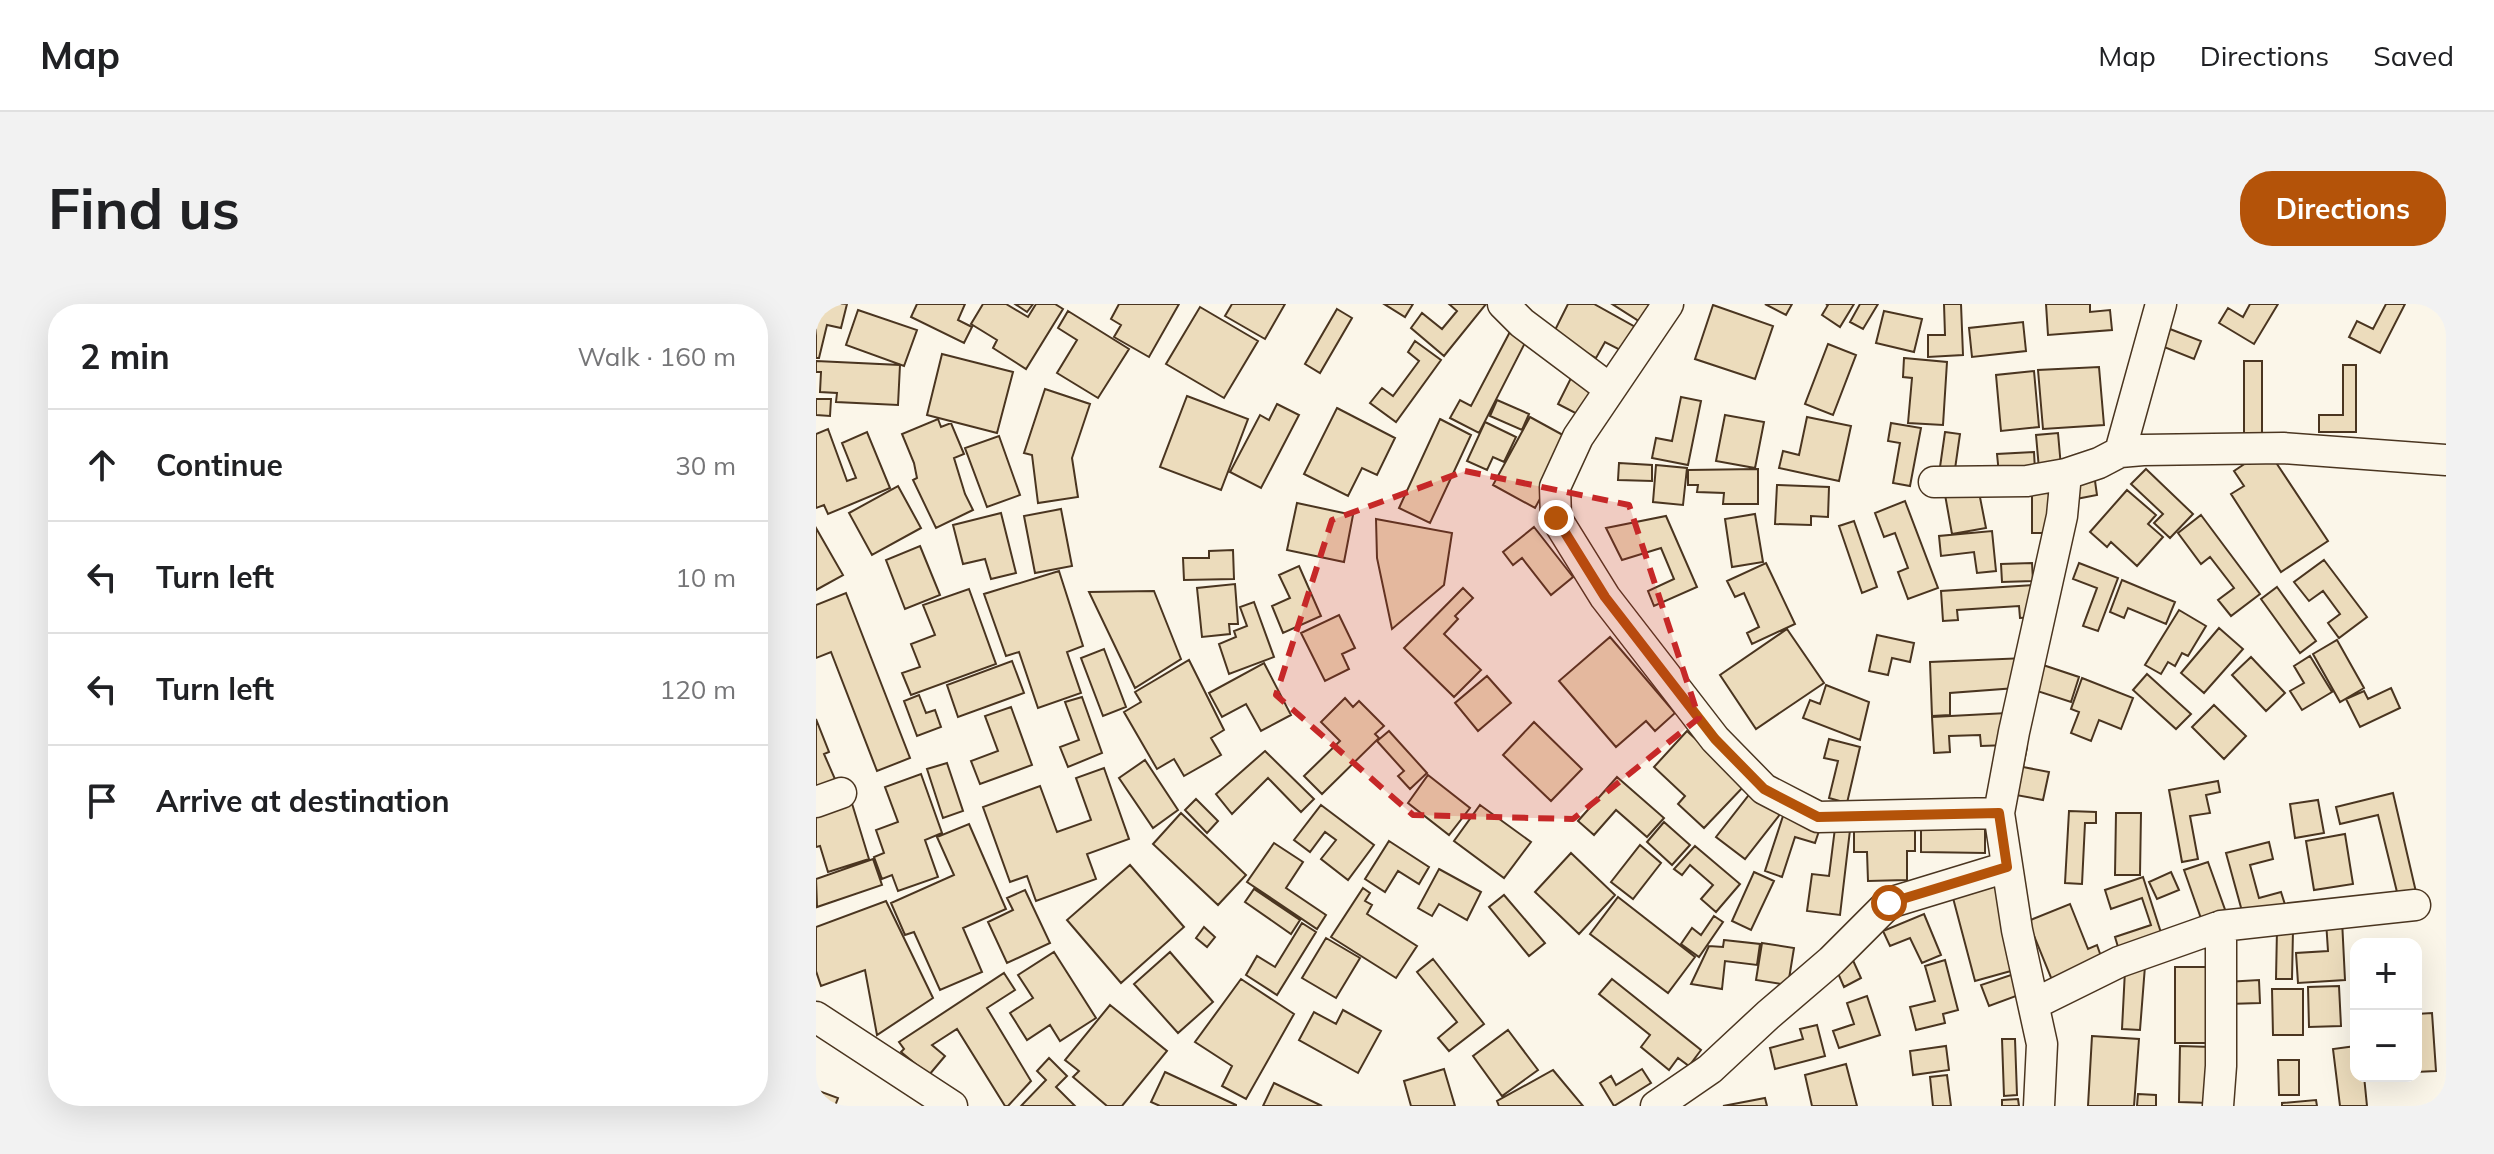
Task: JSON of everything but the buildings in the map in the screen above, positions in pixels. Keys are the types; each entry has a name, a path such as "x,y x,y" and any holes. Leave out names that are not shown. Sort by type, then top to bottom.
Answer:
{"street":[{"path":"1503,304 1522,323 1610,389"},
{"path":"1668,304 1578,437 1555,487 1556,518 1605,597 1715,739 1764,789 1818,817 1999,813"},
{"path":"2120,452 2161,304"},
{"path":"1934,482 2027,481 2066,474 2120,452 2283,448 2446,460"},
{"path":"2039,1106 2042,1044 2017,930 1999,813 2062,516 2066,474"},
{"path":"1656,1106 1710,1069 1831,961 1889,903 2007,867"},
{"path":"2034,1004 2119,962 2221,926 2415,905"},
{"path":"2218,1106 2221,926"},
{"path":"816,1017 952,1106"}],"highlighted area":[{"path":"1465,471 1629,505 1699,718 1573,819 1413,815 1276,695 1332,520"}],"route":[{"path":"1556,518 1605,597 1715,739 1764,789 1818,817 1999,813 2007,867 1889,903"}]}
